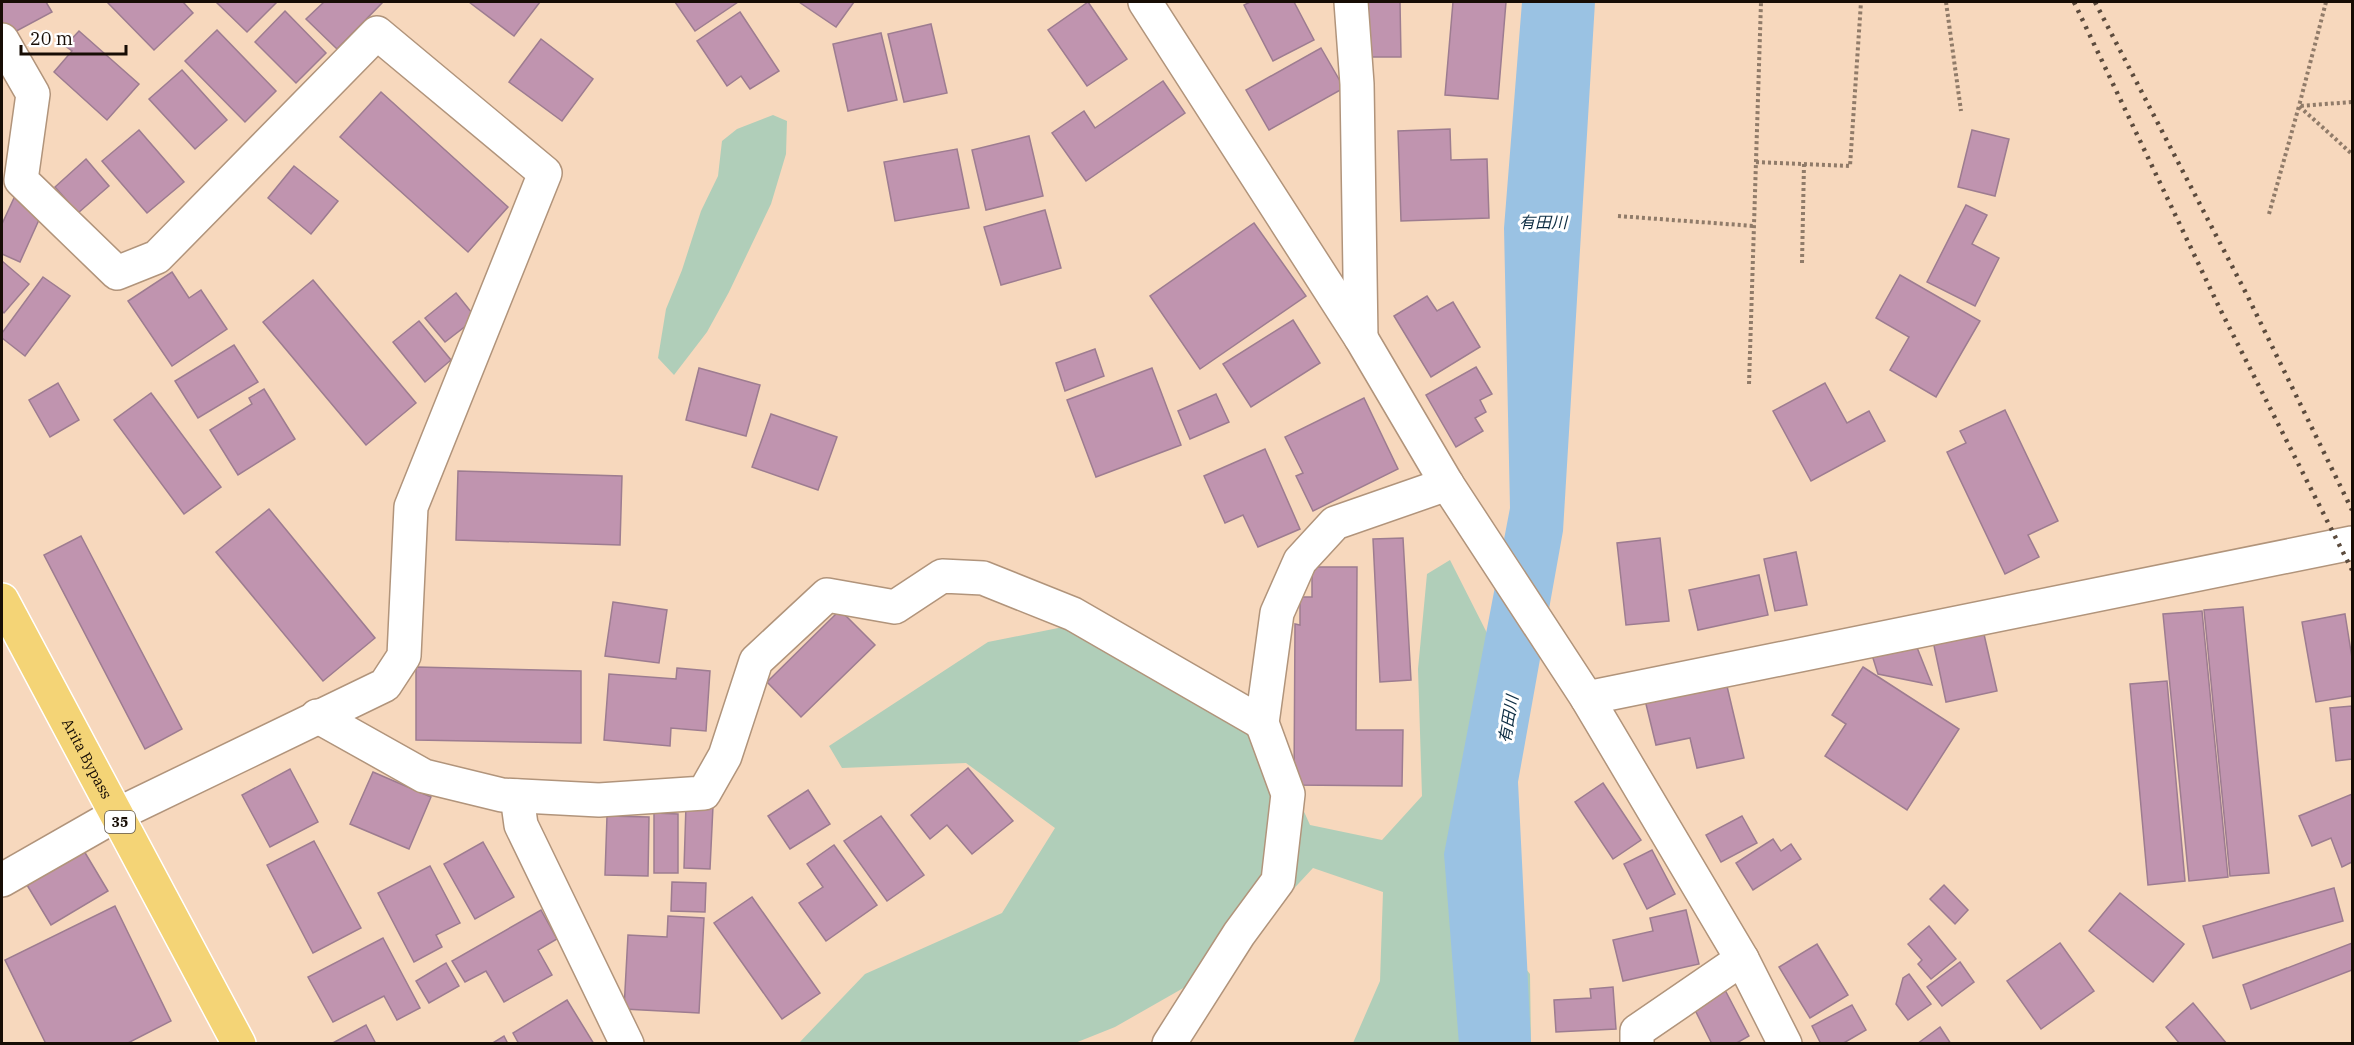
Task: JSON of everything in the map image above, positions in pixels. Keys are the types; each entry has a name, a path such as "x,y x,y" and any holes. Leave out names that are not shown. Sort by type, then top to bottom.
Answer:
{"highway":[{"name":"Arita Bypass","path":"2,600 239,1044"}],"street":[{"path":"1145,2 1361,338 1447,484 1587,698 1742,959 1785,1044"},
{"path":"1351,2 1357,84 1361,338"},
{"path":"2,40 33,94 21,180 117,273 157,257 377,33 545,174 411,507 404,656 385,685 116,815 2,880"},
{"path":"1169,1044 1239,934 1278,881 1288,794 1262,723 1277,613 1300,561 1335,523 1447,484"},
{"path":"1587,698 2352,543"},
{"path":"317,716 424,776 502,795 599,800 704,793 725,756 756,661 827,595 895,607 942,576 983,578 1073,614 1262,723"},
{"path":"517,796 521,825 627,1044"},
{"path":"1637,1044 1637,1031 1742,959"}],"path":[{"path":"1749,384 1761,2"},
{"path":"1756,162 1850,166 1861,2"},
{"path":"1946,2 1961,111"},
{"path":"2269,214 2325,2"},
{"path":"2299,106 2352,102"},
{"path":"2299,106 2352,154"},
{"path":"1802,263 1804,164"},
{"path":"1618,216 1754,226"}],"green space":[{"path":"773,115 787,121 786,154 771,204 707,332 674,375 658,358 666,309 682,270 701,211 718,176 722,141 737,129"},
{"path":"1450,560 1490,639 1479,910 1530,974 1531,1043 1353,1043 1380,981 1383,892 1313,868 1222,966 1115,1027 1075,1043 798,1044 865,974 1002,913 1055,828 966,763 842,768 829,746 988,642 1098,620 1253,698 1310,825 1382,840 1422,796 1418,669 1427,574"}],"water":[{"name":"有田川","path":"1522,2 1595,2 1563,531 1518,782 1531,1043 1459,1044 1444,854 1510,508 1504,228"}],"building":[{"path":"2,2 46,2 52,12 9,35 2,21"},
{"path":"107,2 183,2 193,13 154,50"},
{"path":"216,2 277,2 247,32"},
{"path":"324,2 383,2 337,49 306,19"},
{"path":"469,2 540,2 514,36"},
{"path":"675,2 738,2 695,31"},
{"path":"799,2 854,2 836,27"},
{"path":"1088,2 1127,59 1087,86 1048,30"},
{"path":"1250,2 1294,2 1314,40 1273,61 1244,5"},
{"path":"1365,2 1400,2 1401,57 1365,57"},
{"path":"1453,2 1506,2 1498,99 1445,95"},
{"path":"285,11 326,53 296,83 255,42"},
{"path":"740,12 779,71 750,89 741,76 727,86 697,41"},
{"path":"931,24 947,93 904,102 888,34"},
{"path":"217,30 276,91 245,122 185,61"},
{"path":"79,31 139,84 107,120 54,72 72,51 65,46"},
{"path":"881,33 897,100 848,111 833,44"},
{"path":"541,39 593,79 562,121 509,82"},
{"path":"1321,48 1344,88 1269,130 1246,90"},
{"path":"182,70 227,120 195,149 149,99"},
{"path":"1163,81 1185,113 1086,181 1052,133 1084,111 1095,128"},
{"path":"381,92 508,207 468,252 340,137"},
{"path":"1450,129 1451,160 1487,159 1489,218 1401,221 1398,131"},
{"path":"139,130 184,182 147,213 102,161"},
{"path":"1972,130 2009,139 1995,196 1958,187"},
{"path":"1029,136 1043,196 986,210 972,150"},
{"path":"957,149 969,208 895,221 884,162"},
{"path":"86,159 109,186 78,213 55,187"},
{"path":"294,166 338,201 311,234 268,198"},
{"path":"14,198 43,211 20,262 2,254 2,224"},
{"path":"1966,205 1987,215 1972,244 1999,258 1975,306 1927,282"},
{"path":"1045,210 1061,268 1001,285 984,227"},
{"path":"1254,223 1306,296 1200,369 1150,296"},
{"path":"2,261 29,284 4,313 2,311"},
{"path":"172,272 189,298 201,290 227,329 172,366 128,301"},
{"path":"1900,275 1980,321 1936,397 1890,370 1909,337 1876,318"},
{"path":"43,277 70,296 25,356 2,338 2,333"},
{"path":"313,280 416,403 366,445 263,322"},
{"path":"456,293 476,318 445,342 425,318"},
{"path":"1427,296 1437,311 1453,302 1480,347 1431,377 1394,316"},
{"path":"1293,320 1320,363 1251,407 1223,364"},
{"path":"419,321 451,360 425,382 393,342"},
{"path":"234,345 258,382 198,418 175,381"},
{"path":"1095,349 1104,376 1065,391 1056,363"},
{"path":"1476,367 1492,394 1480,400 1486,412 1475,418 1483,431 1456,447 1426,395"},
{"path":"699,368 760,385 746,436 686,420"},
{"path":"1152,368 1181,445 1096,477 1067,400"},
{"path":"58,383 79,420 50,437 29,400"},
{"path":"1825,383 1847,423 1869,411 1885,441 1811,481 1773,411"},
{"path":"264,389 295,439 238,475 210,430 252,404 249,398"},
{"path":"151,393 221,487 184,514 114,420"},
{"path":"1216,394 1229,422 1190,439 1178,411"},
{"path":"1364,398 1398,469 1313,511 1296,476 1303,473 1285,437"},
{"path":"2005,410 2058,521 2028,535 2039,557 2005,574 1947,452 1966,443 1960,431"},
{"path":"771,414 837,437 818,490 752,467"},
{"path":"1265,449 1300,529 1258,547 1243,515 1225,523 1204,476"},
{"path":"458,471 622,476 620,545 456,540"},
{"path":"269,509 375,638 323,681 216,552"},
{"path":"81,536 182,729 145,749 44,555"},
{"path":"1403,538 1411,680 1380,682 1373,539"},
{"path":"1660,538 1669,621 1626,625 1617,543"},
{"path":"1796,552 1807,605 1775,611 1764,559"},
{"path":"1312,567 1357,567 1356,730 1403,730 1402,786 1294,785 1295,624 1300,625 1300,597 1312,597"},
{"path":"1759,575 1768,615 1698,630 1689,590"},
{"path":"613,602 667,610 659,663 605,656"},
{"path":"2243,607 2269,873 2230,876 2204,610"},
{"path":"840,610 875,645 801,717 767,682"},
{"path":"2202,611 2228,877 2189,881 2163,614"},
{"path":"2345,614 2352,658 2352,696 2316,702 2302,622"},
{"path":"1983,630 1997,691 1946,702 1933,641"},
{"path":"1914,640 1932,685 1878,674 1872,655"},
{"path":"416,667 581,671 581,743 416,740"},
{"path":"1863,667 1959,729 1907,810 1825,756 1846,724 1832,715"},
{"path":"677,668 710,671 706,731 671,728 670,746 604,740 609,674 676,679"},
{"path":"2167,681 2185,881 2148,885 2130,684"},
{"path":"1726,682 1744,758 1697,768 1690,738 1656,745 1645,700"},
{"path":"2352,706 2352,759 2336,761 2330,708"},
{"path":"968,768 1013,821 972,854 947,825 930,839 911,815"},
{"path":"290,769 318,822 270,847 242,795"},
{"path":"373,772 431,797 409,849 350,824"},
{"path":"1603,783 1641,840 1613,859 1575,802"},
{"path":"808,790 830,824 790,849 768,816"},
{"path":"2352,794 2352,862 2342,867 2331,838 2312,846 2299,816"},
{"path":"686,805 713,806 710,869 684,868"},
{"path":"654,813 678,814 678,873 654,873"},
{"path":"607,816 649,817 648,876 605,875"},
{"path":"881,816 924,875 887,901 844,841"},
{"path":"1742,816 1757,843 1721,862 1706,835"},
{"path":"1773,839 1781,851 1791,844 1801,859 1753,890 1736,863"},
{"path":"314,841 361,928 313,953 267,865"},
{"path":"483,842 514,897 475,919 444,864"},
{"path":"834,845 877,905 826,941 799,903 823,887 807,864"},
{"path":"1652,850 1675,894 1647,909 1624,864"},
{"path":"84,851 108,891 51,925 24,880"},
{"path":"430,866 460,923 436,935 442,947 414,962 378,893"},
{"path":"672,882 706,883 705,912 671,911"},
{"path":"1944,885 1968,910 1955,924 1930,899"},
{"path":"2334,888 2343,921 2213,958 2203,926"},
{"path":"2120,893 2184,944 2153,982 2089,931"},
{"path":"752,897 820,993 782,1019 714,923"},
{"path":"115,906 171,1021 126,1044 46,1044 5,960"},
{"path":"541,910 557,939 538,950 552,975 504,1002 486,971 465,982 452,961"},
{"path":"1686,910 1699,964 1623,981 1613,940 1653,931 1650,918"},
{"path":"668,916 704,918 699,1013 624,1009 628,935 667,937"},
{"path":"1929,926 1956,959 1931,979 1918,964 1922,960 1908,944"},
{"path":"383,938 420,1008 397,1020 384,996 333,1022 308,977"},
{"path":"2060,943 2094,991 2041,1029 2007,981"},
{"path":"2352,943 2352,970 2251,1009 2243,985"},
{"path":"1817,944 1848,995 1810,1018 1779,967"},
{"path":"1960,962 1974,982 1942,1006 1927,987"},
{"path":"446,963 459,986 429,1003 416,981"},
{"path":"1909,974 1931,1004 1908,1020 1896,1004 1903,978"},
{"path":"1613,987 1616,1029 1556,1032 1554,1000 1591,998 1590,989"},
{"path":"1724,988 1749,1036 1735,1044 1712,1044 1692,1004"},
{"path":"567,1000 594,1044 519,1044 513,1033"},
{"path":"2193,1003 2227,1044 2180,1044 2166,1027"},
{"path":"1852,1005 1866,1030 1842,1044 1821,1044 1812,1026"},
{"path":"366,1025 376,1044 331,1044"},
{"path":"1940,1027 1951,1044 1917,1044"},
{"path":"504,1036 508,1044 491,1044"}],"railway":[{"path":"2074,2 2220,309 2352,570"},
{"path":"2095,2 2247,295 2352,510"}]}
